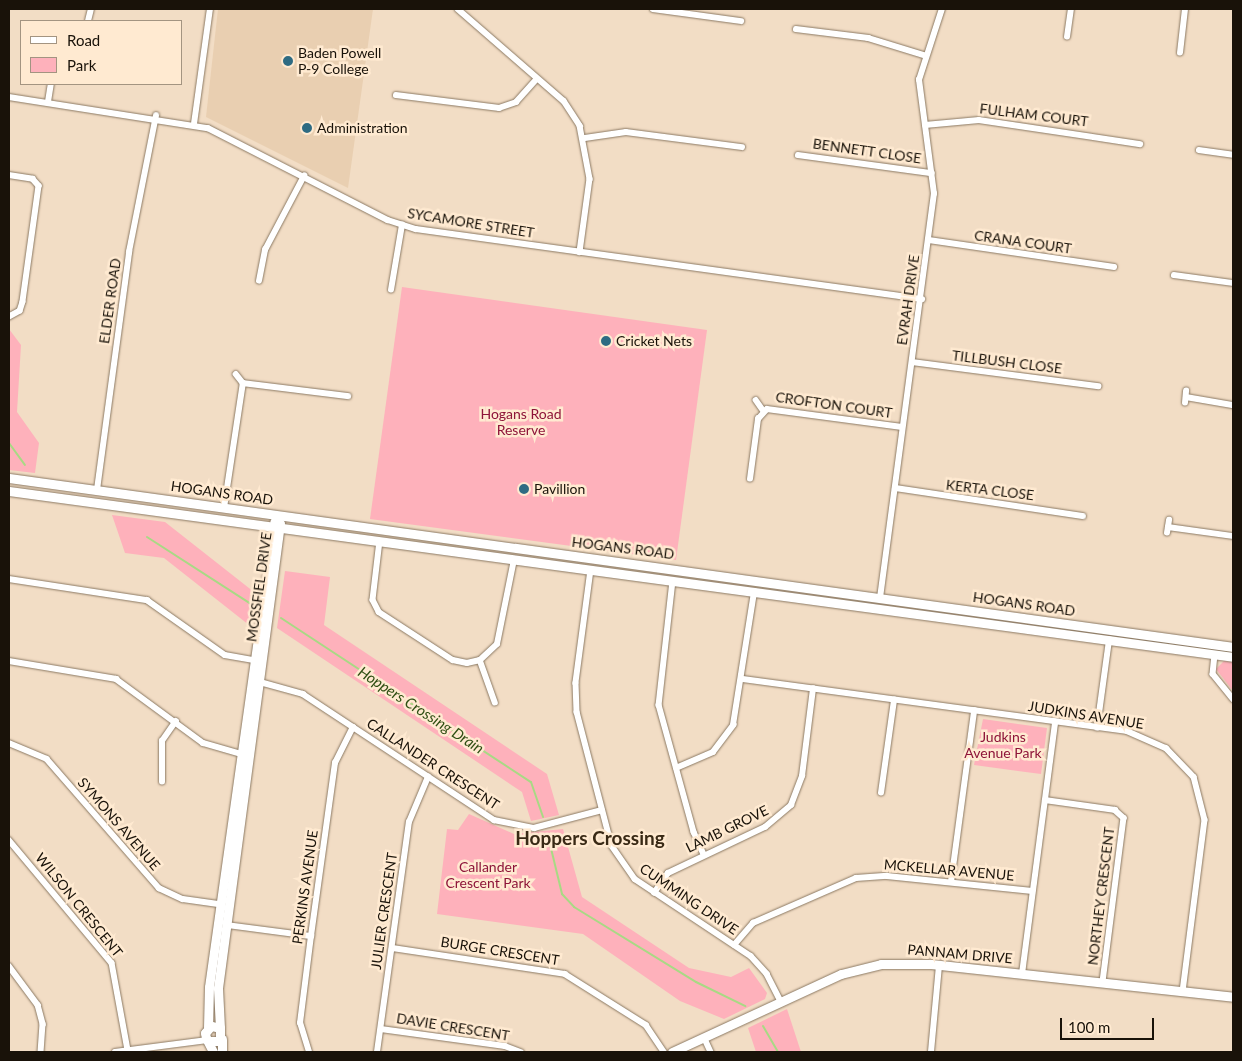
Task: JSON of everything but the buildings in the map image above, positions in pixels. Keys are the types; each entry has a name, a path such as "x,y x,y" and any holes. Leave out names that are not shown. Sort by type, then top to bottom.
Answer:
{"street":[{"path":"194,124 210,9"},
{"path":"458,9 564,101 585,138 590,179 580,252"},
{"path":"653,9 741,21"},
{"name":"EVRAH DRIVE","path":"880,598 902,426 922,299 929,240 932,172 919,87 924,55 942,9"},
{"path":"1067,37 1071,9"},
{"path":"1180,53 1185,9"},
{"path":"796,28 868,38 924,55"},
{"path":"396,95 499,108 516,102 537,79"},
{"path":"48,102 51,85"},
{"name":"SYCAMORE STREET","path":"9,97 156,116 194,124 402,225 580,252 922,299"},
{"name":"ELDER ROAD","path":"97,490 129,252 156,116"},
{"name":"FULHAM COURT","path":"925,125 979,120 1140,144"},
{"path":"585,138 626,132 742,147"},
{"path":"1200,150 1233,155"},
{"name":"BENNETT CLOSE","path":"798,155 932,172"},
{"path":"9,175 33,179 39,191 23,302 20,312 9,317"},
{"path":"259,282 265,250 304,176"},
{"path":"391,290 402,225"},
{"name":"CRANA COURT","path":"929,240 1114,267"},
{"path":"1174,275 1233,283"},
{"name":"TILLBUSH CLOSE","path":"912,362 1098,386"},
{"path":"236,374 243,383 348,396"},
{"path":"224,508 243,383"},
{"path":"1185,397 1233,405"},
{"name":"CROFTON COURT","path":"750,479 763,410 756,400"},
{"name":"CROFTON COURT","path":"763,410 902,426"},
{"name":"HOGANS ROAD","path":"9,478 1233,646"},
{"name":"KERTA CLOSE","path":"894,488 1082,516"},
{"name":"HOGANS ROAD","path":"9,490 1233,657"},
{"path":"95,502 97,490"},
{"name":"MOSSFIEL DRIVE","path":"222,1039 218,988 225,905 278,515"},
{"path":"1169,520 1168,530 1233,536"},
{"path":"380,541 373,600 379,612 453,660 480,660 497,644 514,560"},
{"path":"591,570 594,559"},
{"path":"651,565 654,578"},
{"name":"CUMMING DRIVE","path":"591,570 576,698 602,810 617,857 654,893 734,944 767,974 781,1002"},
{"path":"9,579 146,600 225,655 258,661"},
{"path":"673,581 659,692 676,768 704,854"},
{"path":"676,768 704,758 728,735 737,715 754,592"},
{"path":"878,609 880,598"},
{"path":"1098,728 1109,640"},
{"path":"1215,655 1213,674 1233,699"},
{"path":"480,660 495,702"},
{"path":"9,661 116,679 216,749 245,754"},
{"name":"JUDKINS AVENUE","path":"743,679 1098,728 1156,741 1186,766 1199,789 1205,828 1183,992"},
{"name":"CALLANDER CRESCENT","path":"256,681 289,687 494,820 534,828 602,810"},
{"name":"LAMB GROVE","path":"654,893 668,873 704,854 765,827 791,805 802,776 813,689"},
{"path":"881,793 894,700"},
{"path":"951,882 974,711"},
{"path":"162,782 162,741 176,722"},
{"path":"1022,974 1055,722"},
{"name":"PERKINS AVENUE","path":"309,1052 300,1023 311,936 335,763 353,728"},
{"name":"SYMONS AVENUE","path":"9,743 47,759 159,888 183,899 225,905"},
{"name":"JULIER CRESCENT","path":"377,1052 409,822 428,777"},
{"name":"NORTHEY CRESCENT","path":"1045,800 1122,814"},
{"name":"NORTHEY CRESCENT","path":"1103,983 1122,814 1128,809"},
{"name":"WILSON CRESCENT","path":"9,840 112,963 128,1050"},
{"name":"MCKELLAR AVENUE","path":"734,944 753,923 856,878 887,876 1032,891"},
{"path":"223,924 311,936"},
{"name":"MOSSFIEL DRIVE","path":"208,1041 207,1029 223,924"},
{"name":"BURGE CRESCENT","path":"392,948 566,974 646,1025 664,1052"},
{"name":"PANNAM DRIVE","path":"672,1052 857,968 908,962 1233,997"},
{"path":"931,1052 939,965"},
{"path":"9,966 38,1004 43,1024 41,1052"},
{"path":"181,1042 207,1029 220,1028"},
{"name":"DAVIE CRESCENT","path":"380,1029 505,1046 521,1052"},
{"path":"704,1037 711,1052"},
{"path":"115,1052 181,1042 222,1039 222,1052"},
{"path":"208,1041 213,1052"}],"shaded area":[{"name":"Baden Powell P-9 College","path":"218,9 373,9 348,188 206,117"}],"green space":[{"name":"Hogans Road Reserve","path":"402,287 707,330 676,560 370,519"},
{"path":"9,329 21,345 17,412 39,443 35,473 9,470"},
{"path":"112,515 165,522 254,592 249,625 164,558 125,553"},
{"path":"285,571 330,577 324,625 547,774 559,815 531,821 522,792 277,628"},
{"path":"1224,661 1233,662 1233,691 1216,669"},
{"name":"Judkins Avenue Park","path":"983,719 1047,728 1041,774 974,765"},
{"name":"Callander Crescent Park","path":"469,814 514,834 563,829 582,897 689,968 731,977 749,968 767,993 765,999 724,1019 680,1001 583,934 437,914 447,829 458,830"},
{"path":"787,1009 801,1052 756,1052 748,1028"}],"waterway":[{"name":"Hoppers Crossing Drain","path":"9,443 25,465"},
{"name":"Hoppers Crossing Drain","path":"147,537 251,604"},
{"name":"Hoppers Crossing Drain","path":"281,618 531,782 543,817"},
{"name":"Hoppers Crossing Drain","path":"548,836 562,894 574,907 696,982 745,1006"},
{"name":"Hoppers Crossing Drain","path":"763,1026 778,1052"}],"place":[{"name":"Baden Powell P-9 College","path":"288,61"},
{"name":"Administration","path":"307,128"},
{"name":"Cricket Nets","path":"606,341"},
{"name":"Pavillion","path":"524,489"}],"district":[{"name":"Hoppers Crossing","path":"590,838"}]}
